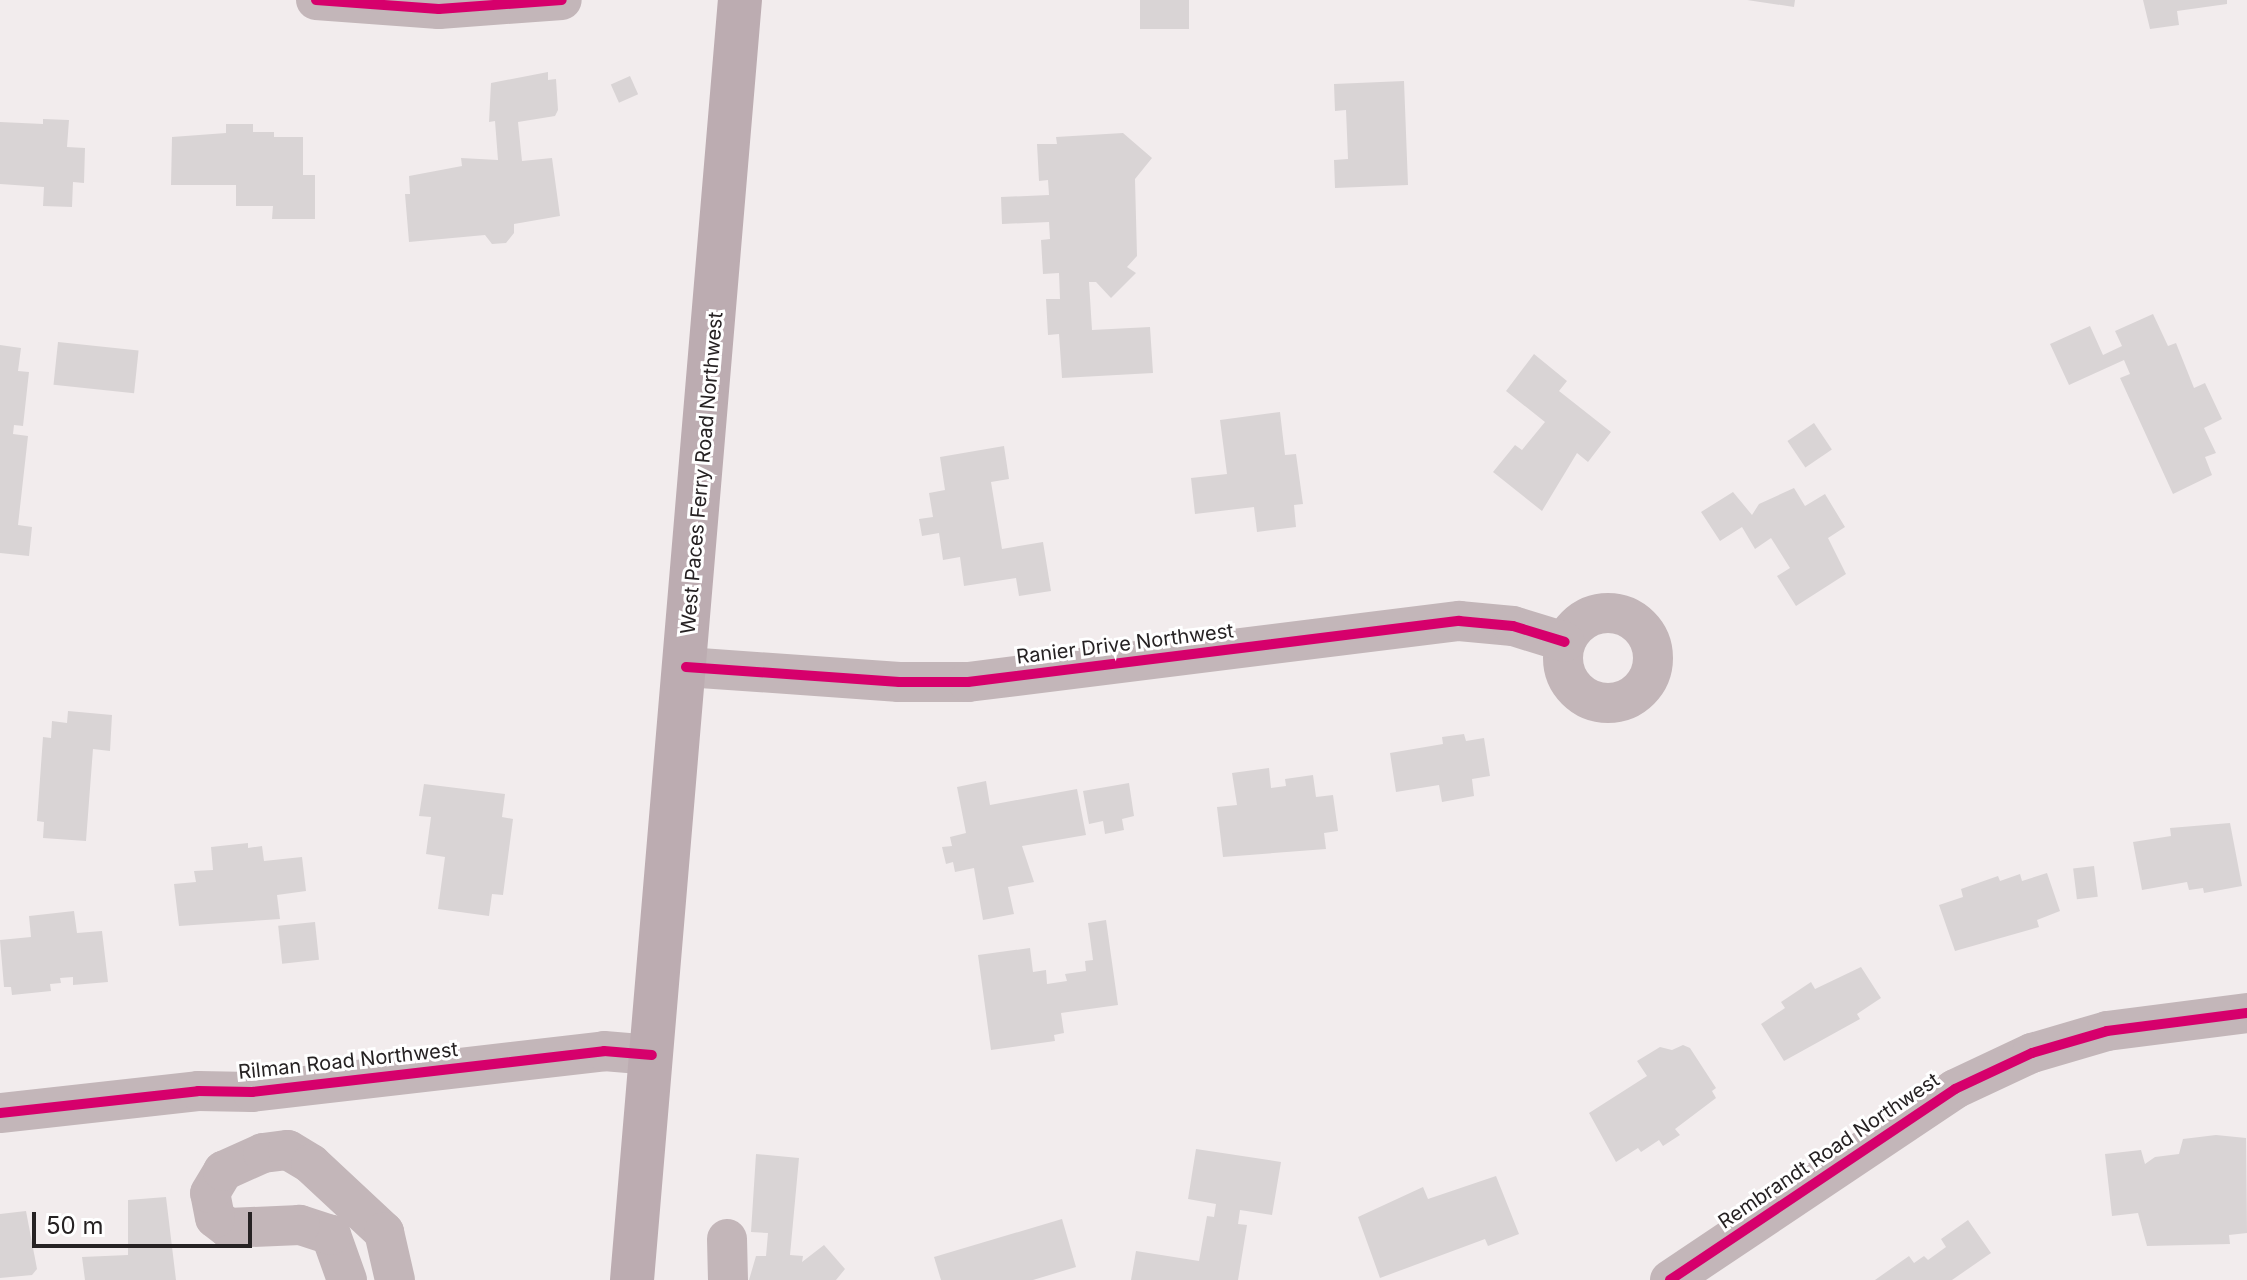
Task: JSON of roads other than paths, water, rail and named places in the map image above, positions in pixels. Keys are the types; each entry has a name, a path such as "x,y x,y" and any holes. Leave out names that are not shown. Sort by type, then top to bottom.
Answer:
{"main road":[{"name":"West Paces Ferry Road Northwest","path":"632,1280 740,0"}],"street":[{"path":"316,0 439,9 562,0"},
{"name":"Ranier Drive Northwest","path":"686,667 899,682 968,682 1459,621 1513,626 1565,642"},
{"name":"Rembrandt Road Northwest","path":"1670,1280 1855,1151 1967,1083 2032,1053 2107,1031 2247,1013"},
{"name":"Rilman Road Northwest","path":"0,1113 198,1091 281,1088 604,1051 652,1055"},
{"path":"281,1088 288,1150"},
{"path":"347,1280 331,1235 300,1225 228,1228 215,1218 210,1193 223,1171 263,1153 288,1150 311,1164 384,1232 395,1280"},
{"path":"727,1239 728,1280"}]}
